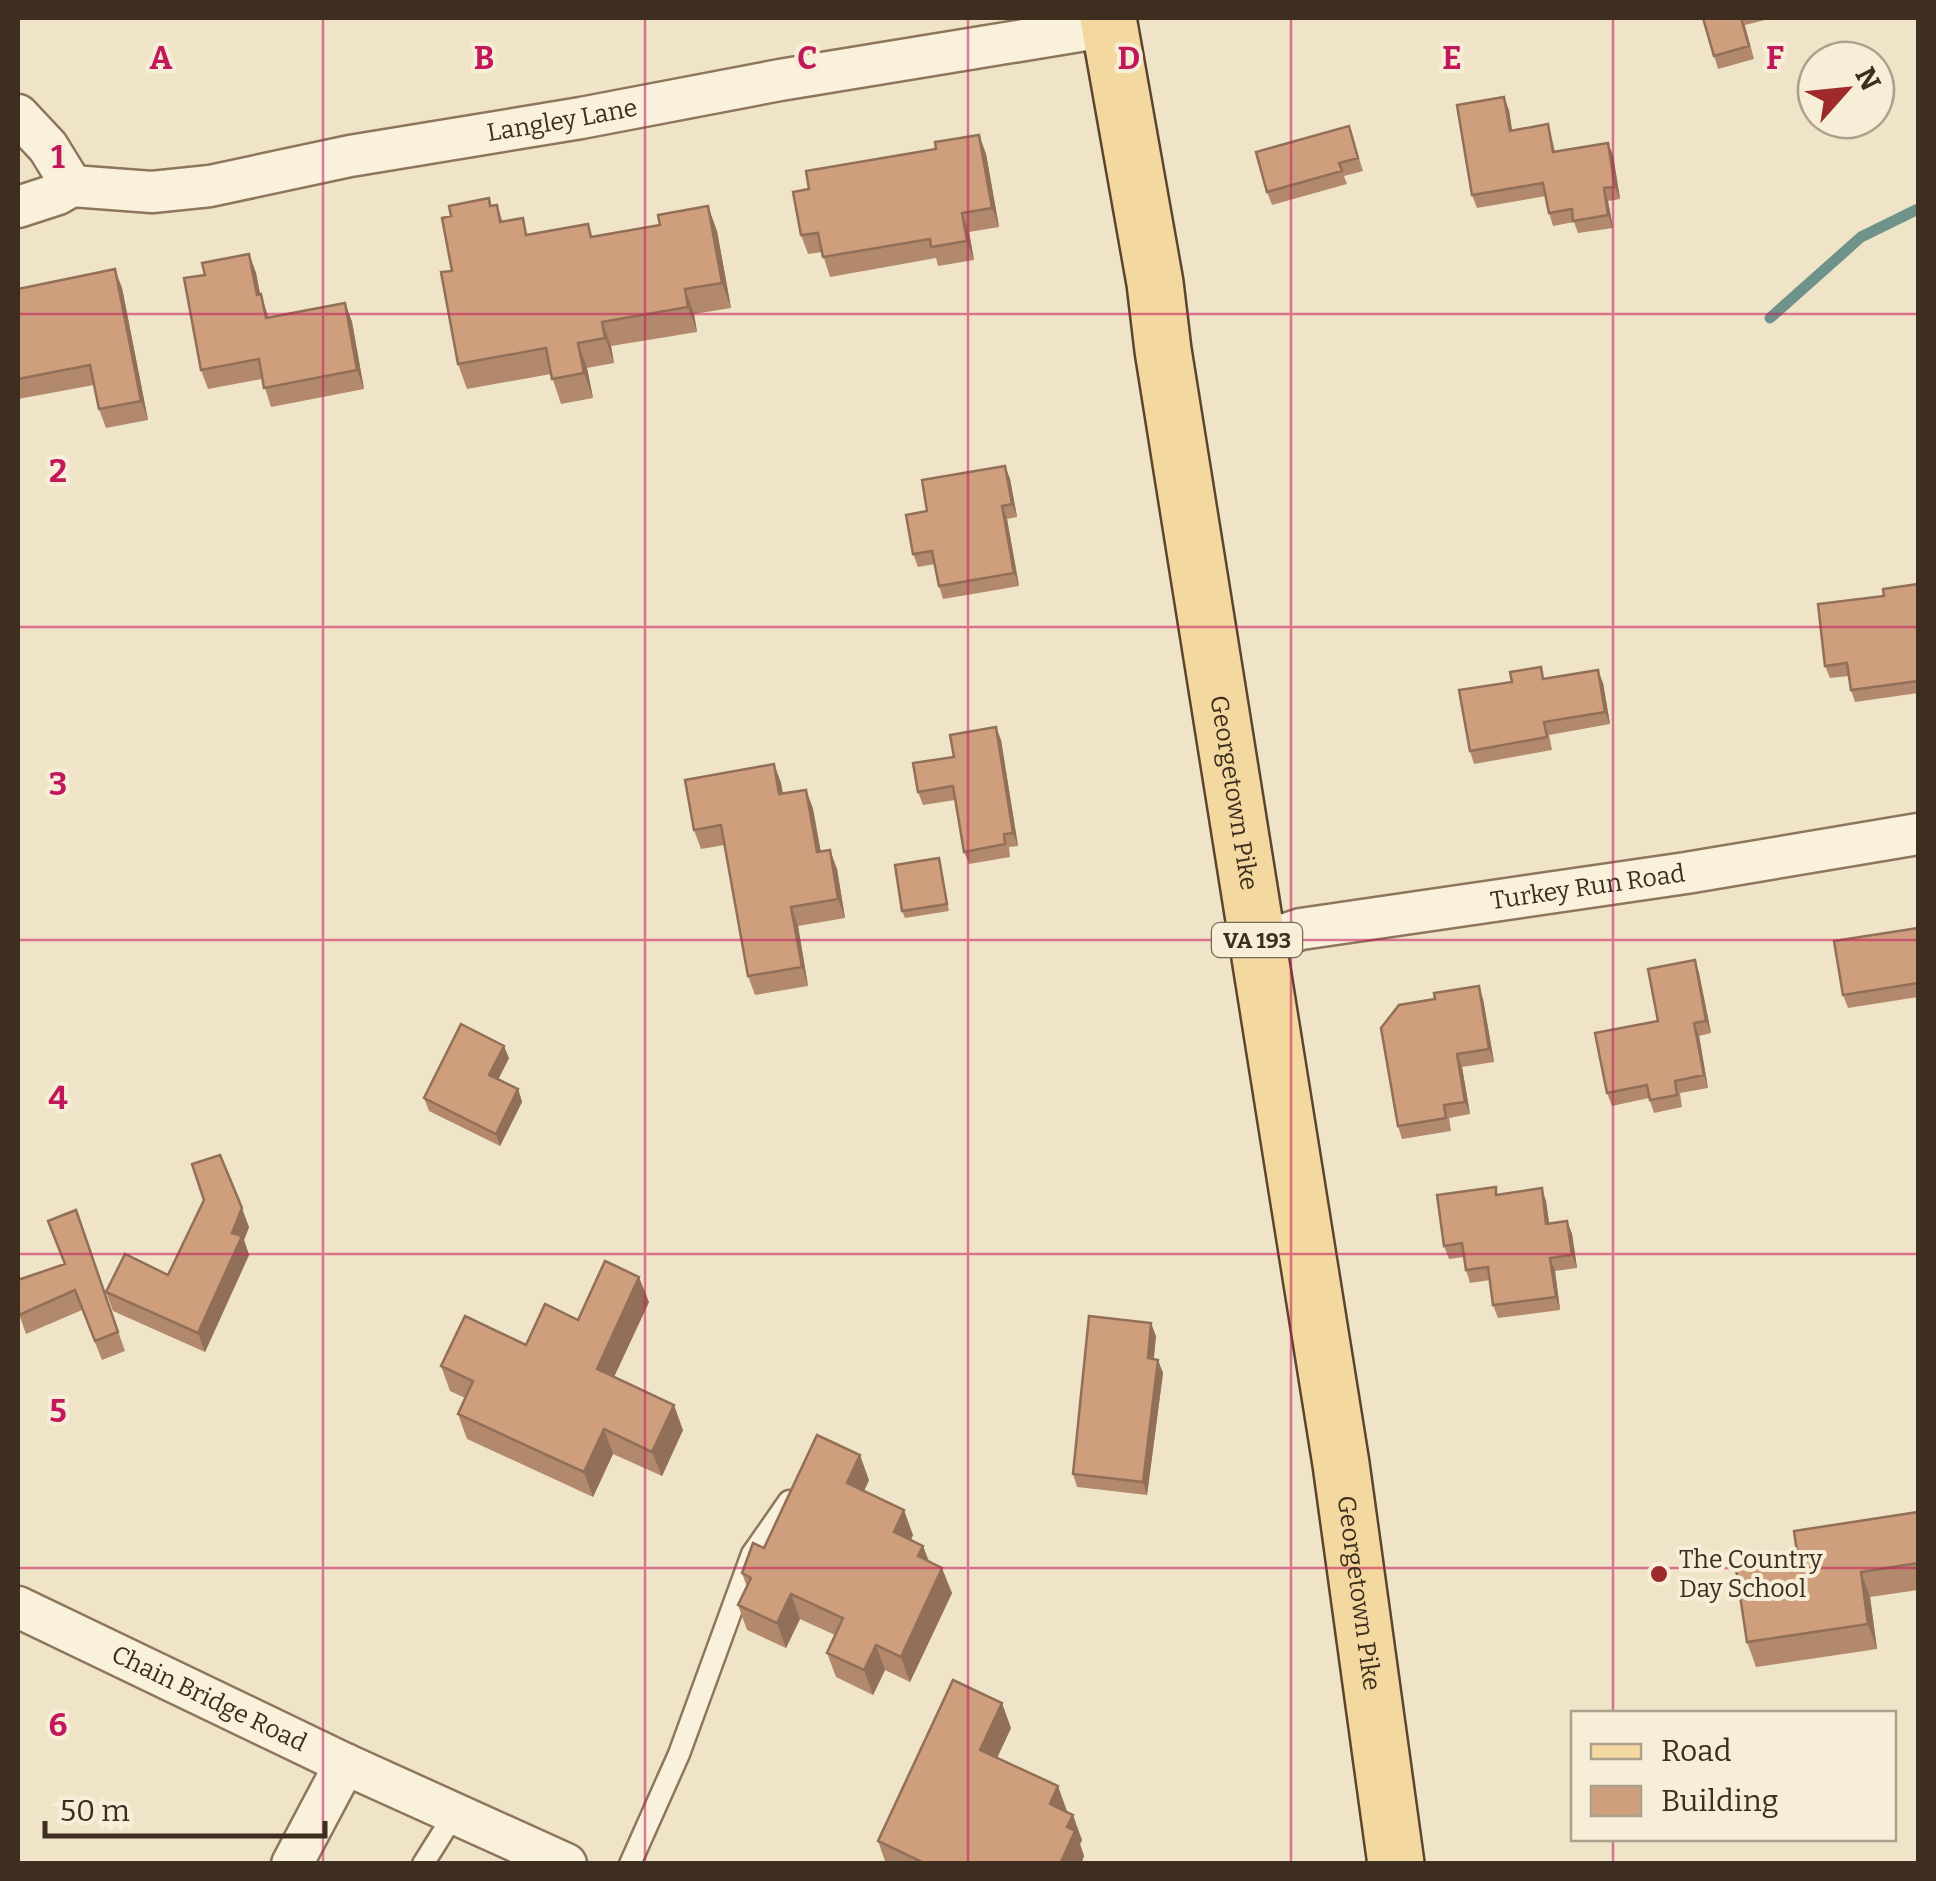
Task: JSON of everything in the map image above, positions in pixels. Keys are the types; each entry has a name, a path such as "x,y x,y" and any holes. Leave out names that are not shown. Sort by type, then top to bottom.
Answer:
{"main road":[{"name":"Georgetown Pike","path":"1109,22 1155,283 1341,1464 1396,1864"}],"street":[{"name":"Langley Lane","path":"18,207 72,186 152,192 210,186 350,156 1109,22"},
{"path":"18,115 48,147 72,186"},
{"name":"Turkey Run Road","path":"1258,943 1301,928 1686,873 1918,834"},
{"name":"Chain Bridge Road","path":"18,1607 345,1764 566,1864"},
{"path":"292,1864 345,1764"}],"lane":[{"path":"630,1864 679,1754 752,1554 789,1501"},
{"path":"423,1864 454,1813"}],"building":[{"path":"1703,18 1741,18 1749,46 1714,56"},
{"path":"1504,97 1510,131 1548,124 1553,152 1608,143 1615,187 1604,188 1608,215 1573,221 1572,209 1549,213 1543,183 1472,195 1457,105"},
{"path":"1349,126 1358,158 1339,163 1342,171 1267,192 1256,152"},
{"path":"979,135 992,208 962,213 967,241 931,247 930,239 823,257 818,233 801,235 793,192 809,189 806,171 936,149 935,142"},
{"path":"489,198 490,206 497,205 500,222 523,218 526,235 588,224 591,237 660,225 658,215 708,206 722,283 685,289 688,307 602,322 605,338 578,343 584,373 552,379 546,348 458,364 441,272 452,271 442,218 451,216 449,206"},
{"path":"249,254 266,318 345,303 357,370 264,388 259,359 201,370 184,278 205,275 202,263"},
{"path":"115,269 141,401 99,409 90,365 18,379 18,289"},
{"path":"1005,466 1012,504 1002,506 1014,573 939,586 932,551 913,554 906,515 927,511 922,480"},
{"path":"1918,584 1918,681 1851,690 1847,663 1825,666 1818,604 1884,596 1883,589"},
{"path":"1541,667 1543,679 1598,670 1605,712 1544,722 1547,737 1470,751 1459,690 1512,682 1510,672"},
{"path":"996,727 1013,833 1004,834 1005,844 964,852 953,786 918,792 913,763 954,757 950,735"},
{"path":"774,764 779,794 806,790 817,852 830,850 838,899 791,907 802,967 748,976 721,825 694,830 685,780"},
{"path":"939,858 947,904 902,911 895,865"},
{"path":"1918,928 1918,983 1843,995 1834,941"},
{"path":"1695,960 1706,1021 1694,1023 1704,1075 1675,1081 1677,1095 1650,1100 1647,1085 1607,1093 1595,1033 1658,1021 1648,969"},
{"path":"1479,986 1489,1049 1457,1054 1465,1102 1444,1105 1446,1118 1398,1126 1381,1028 1399,1005 1435,999 1434,993"},
{"path":"461,1024 504,1046 489,1075 518,1089 496,1134 424,1098"},
{"path":"220,1155 242,1208 232,1233 242,1236 198,1333 106,1292 125,1254 168,1275 204,1200 192,1164"},
{"path":"1496,1187 1496,1195 1542,1188 1546,1224 1567,1221 1572,1255 1550,1258 1556,1297 1493,1305 1488,1267 1466,1270 1462,1243 1444,1246 1437,1195"},
{"path":"76,1210 118,1332 95,1341 75,1290 19,1315 18,1311 18,1280 65,1264 48,1221"},
{"path":"605,1261 639,1277 597,1369 674,1405 652,1452 604,1429 584,1472 458,1414 473,1381 441,1366 465,1316 526,1345 545,1304 578,1320"},
{"path":"1089,1316 1151,1323 1148,1358 1158,1360 1143,1482 1073,1474"},
{"path":"817,1435 860,1455 847,1483 904,1510 894,1532 923,1546 918,1556 942,1568 901,1657 876,1645 864,1670 827,1653 843,1618 791,1594 777,1623 738,1605 751,1578 742,1573 753,1543 764,1548"},
{"path":"1918,1512 1918,1563 1861,1572 1868,1624 1747,1642 1736,1569 1798,1559 1794,1531"},
{"path":"953,1680 1002,1703 980,1750 1058,1786 1050,1804 1073,1815 1067,1827 1075,1831 1060,1864 926,1864 878,1841"}],"waterway":[{"path":"1770,318 1861,237 1918,209"}],"place":[{"name":"The Country Day School","path":"1659,1574"}]}
